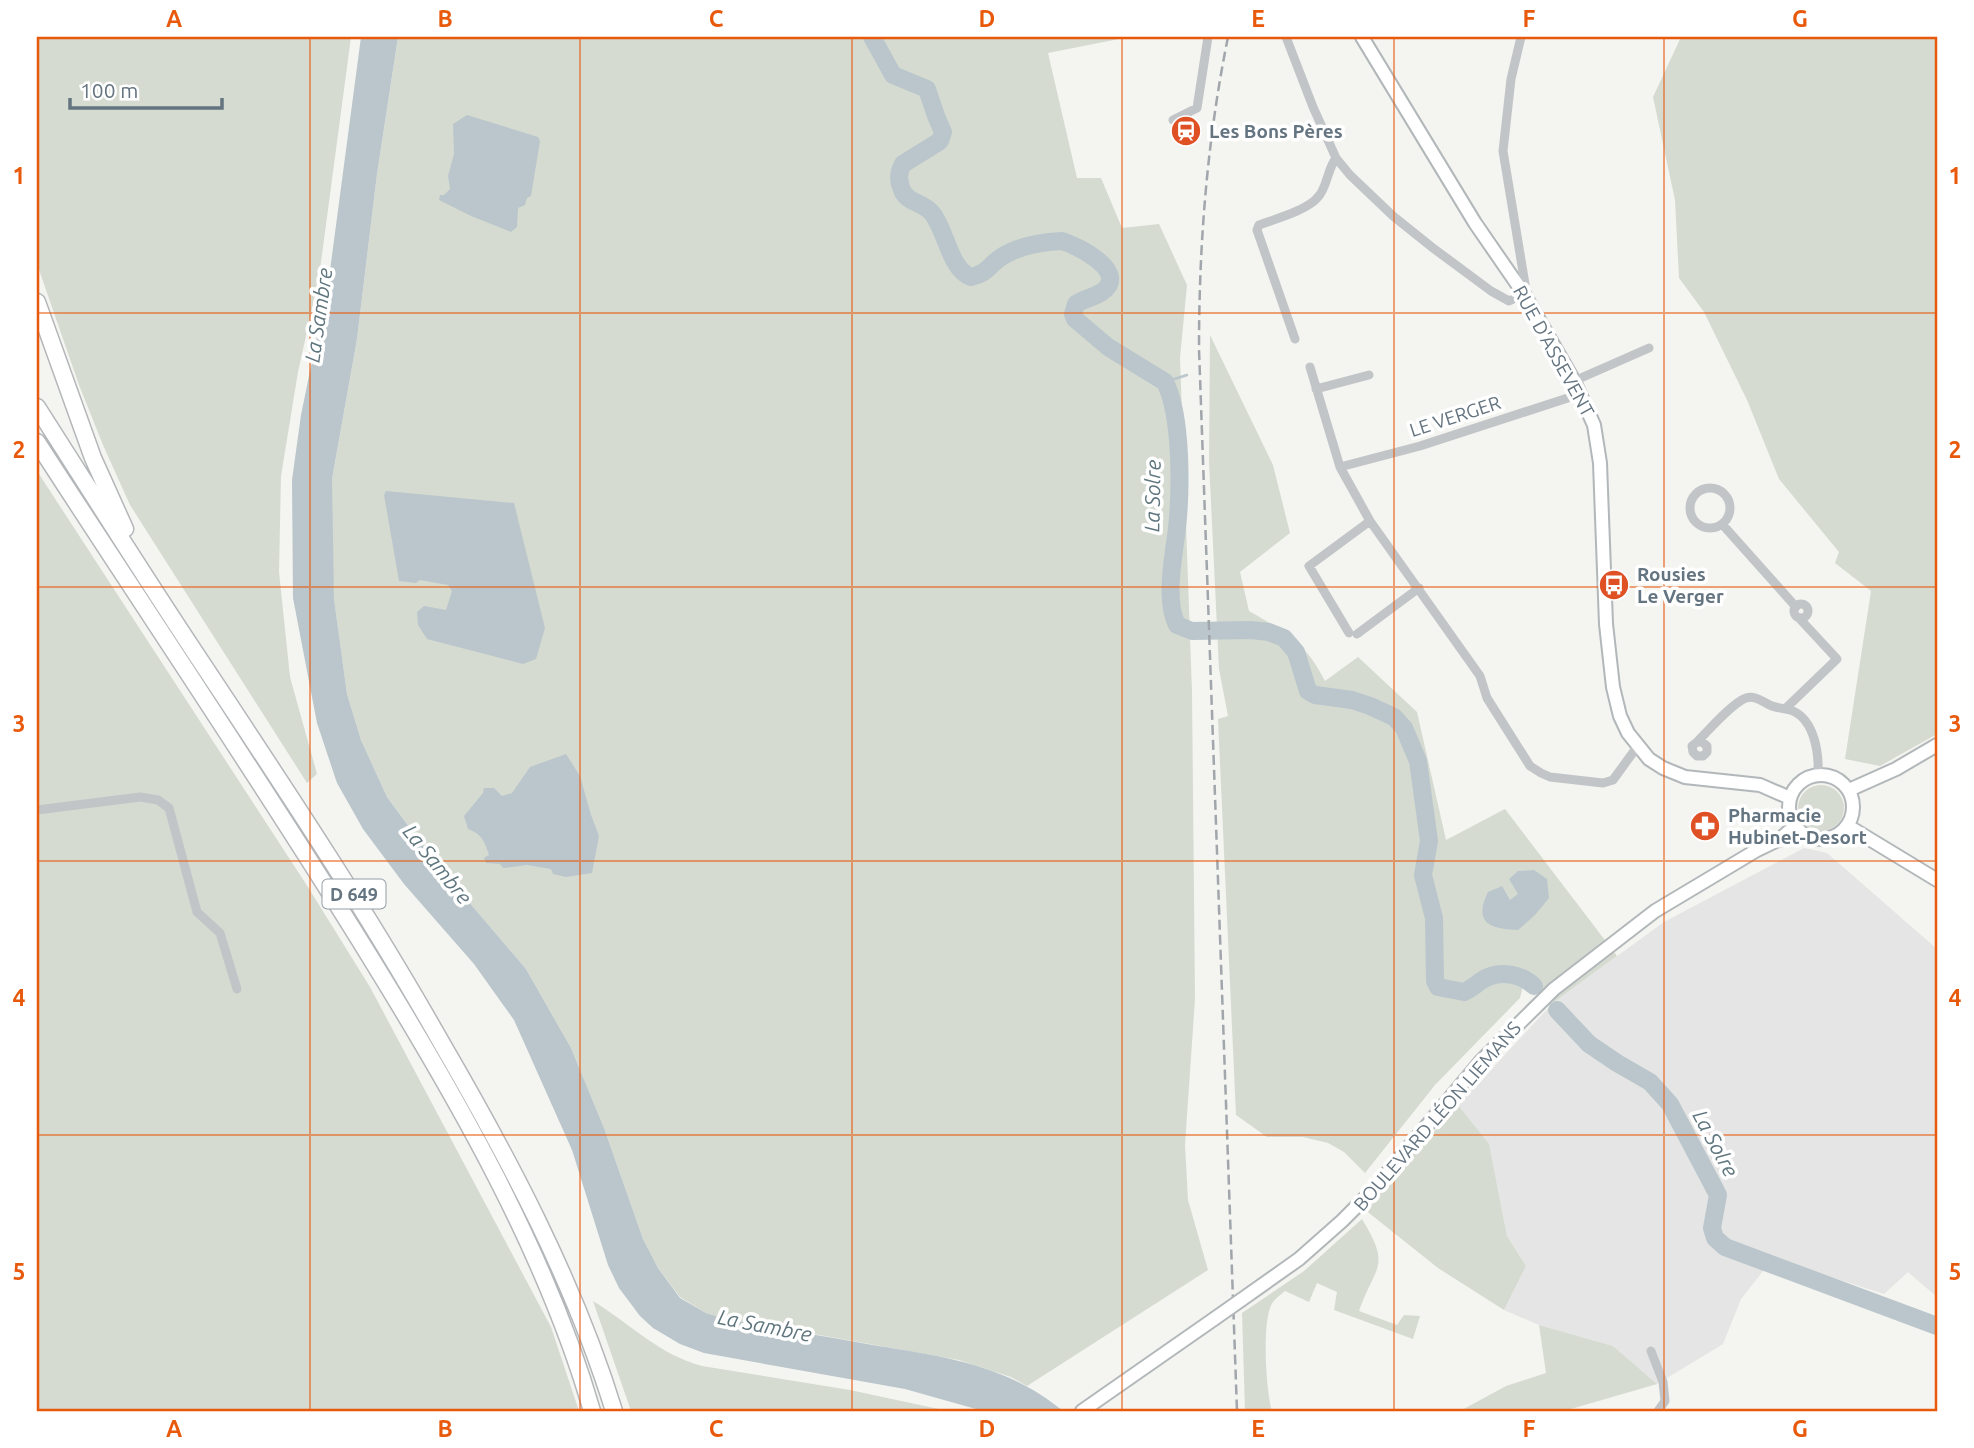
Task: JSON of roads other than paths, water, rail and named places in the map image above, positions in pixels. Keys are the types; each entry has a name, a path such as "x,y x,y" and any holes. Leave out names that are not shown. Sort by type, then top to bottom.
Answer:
{"highway":[{"path":"37,302 104,484 152,585"},
{"name":"D 649","path":"37,407 348,883 489,1126 526,1198 583,1324 614,1411"},
{"name":"D 649","path":"37,442 323,879 475,1135 543,1276 592,1411"}],"main road":[{"name":"RUE D'ASSEVENT","path":"1362,37 1475,223 1524,294 1574,381 1597,435 1605,612 1613,687 1620,716 1637,747 1663,768 1685,777 1760,785 1790,798"},
{"path":"1849,790 1896,769 1937,745"},
{"path":"1818,775 1837,779 1849,790 1854,807 1848,826 1836,836 1820,840 1807,836 1795,826 1790,816 1790,798 1802,781 1818,775"},
{"name":"BOULEVARD LÉON LIEMANS","path":"1082,1411 1299,1259 1349,1215 1482,1060 1554,989 1655,911 1780,839 1795,826"},
{"path":"1848,826 1937,880"}],"street":[{"path":"1173,120 1197,108 1208,37"},
{"path":"1286,37 1294,63 1336,158 1393,216 1491,291 1510,301 1524,294 1523,265 1503,151 1511,79 1521,37"},
{"path":"1295,340 1257,230 1259,225 1309,204 1320,196 1329,167 1336,158"},
{"path":"1574,381 1648,348"},
{"path":"1310,367 1340,467 1370,521 1479,676 1488,698 1530,766 1550,777 1603,783 1613,780 1637,747"},
{"path":"1316,389 1369,375"},
{"name":"LE VERGER","path":"1340,467 1420,446 1580,394"},
{"path":"1718,489 1727,497 1730,508 1726,520 1721,524 1708,527 1699,524 1693,516 1691,505 1700,491 1718,489"},
{"path":"1370,521 1309,566 1353,633 1419,588"},
{"path":"1721,524 1796,607 1794,614 1837,659 1785,709"},
{"path":"1696,742 1745,699 1753,698 1797,713 1812,733 1819,754 1818,775"},
{"path":"37,810 140,797 158,800 169,808 197,912 220,933 237,989"},
{"path":"1651,1351 1663,1382 1665,1401 1658,1411"}],"waterway":[{"name":"La Solre","path":"872,37 893,75 927,89 943,132 940,141 903,164 899,174 900,183 904,194 932,213 937,220 953,258 964,273 971,277 982,273 998,259 1024,247 1062,241 1089,254 1106,268 1110,276 1109,284 1102,292 1076,304 1073,314 1075,319 1108,347 1165,382 1171,396 1179,453 1177,528 1170,590 1177,625 1192,631 1251,630 1269,632 1284,638 1296,652 1308,691 1315,695 1352,700 1394,717 1404,728 1418,761 1429,841 1423,875 1434,918 1435,981 1438,987 1464,992 1490,976 1504,974 1517,976 1534,986"},
{"path":"1165,382 1187,375"},
{"name":"La Solre","path":"1557,1010 1589,1044 1650,1082 1670,1104 1718,1195 1712,1228 1715,1238 1725,1247 1937,1326"}],"railway":[{"path":"1228,37 1206,192 1199,349 1237,1411"}],"place":[{"name":"Les Bons Pères","path":"1186,131"},
{"name":"Rousies Le Verger","path":"1614,585"},
{"name":"Pharmacie Hubinet-Desort","path":"1705,826"}],"water label":[{"name":"La Sambre","path":"318,315"},
{"name":"La Sambre","path":"438,864"},
{"name":"La Sambre","path":"765,1325"}]}
